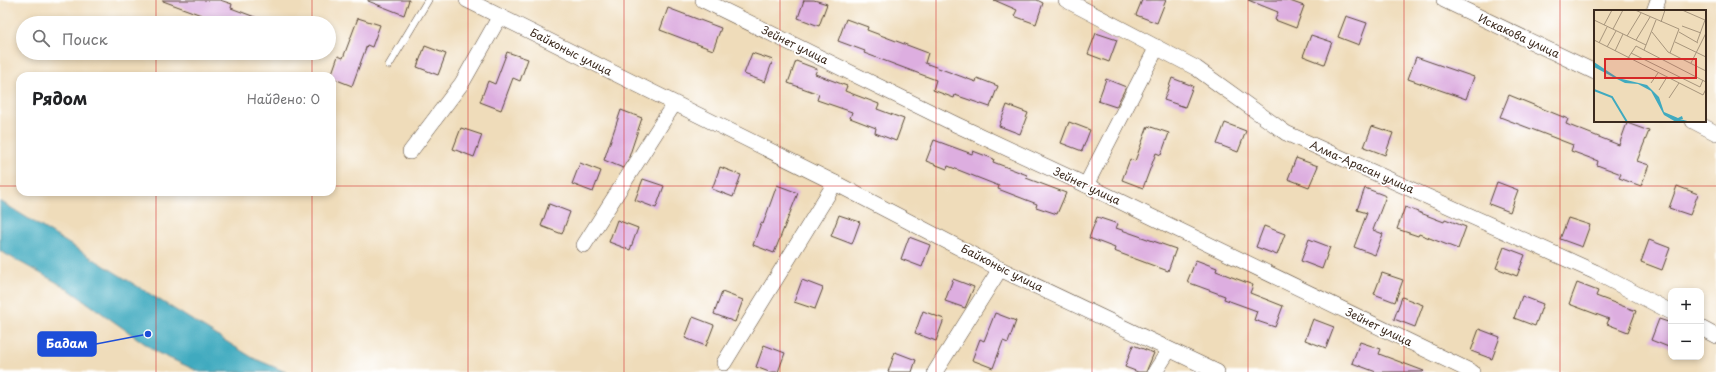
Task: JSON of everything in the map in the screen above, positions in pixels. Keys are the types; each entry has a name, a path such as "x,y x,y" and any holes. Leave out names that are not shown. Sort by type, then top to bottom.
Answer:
{"street":[{"name":"Байконыс улица","path":"467,0 674,104 836,183 1000,268 1217,372"},
{"name":"Зейнет улица","path":"703,0 957,125 1086,185 1472,372"},
{"name":"Алма-Арасан улица","path":"1066,0 1196,68 1286,133 1595,272 1668,310"},
{"name":"Искакова улица","path":"1444,0 1594,72"},
{"path":"1654,10 1658,0"},
{"path":"410,152 462,83 500,16"},
{"path":"1086,185 1157,47"},
{"path":"584,245 674,104"},
{"path":"1695,122 1716,133"},
{"path":"724,363 836,183"},
{"path":"935,372 1000,268"},
{"path":"1704,330 1716,336"},
{"path":"1155,372 1169,350"}],"lane":[{"path":"389,65 428,0"}],"water":[{"path":"0,201 253,358 286,372 200,372 158,353 65,287 0,251"}],"building":[{"path":"220,0 232,4 231,8 252,16 204,16 163,1"},
{"path":"368,0 409,0 404,15"},
{"path":"804,0 814,0 827,4 819,26 798,18"},
{"path":"994,0 1037,0 1043,3 1036,24 1014,16 1017,10"},
{"path":"1142,0 1166,0 1157,23 1136,15"},
{"path":"1248,0 1287,0 1304,6 1296,28 1275,20 1278,12"},
{"path":"668,8 721,28 713,50 660,30"},
{"path":"1346,16 1367,23 1359,45 1338,37"},
{"path":"358,18 380,25 372,47 367,45 352,86 336,80 336,72 332,72 338,56 343,58"},
{"path":"846,19 868,27 867,30 928,53 925,63 976,82 977,78 998,86 990,107 955,95 954,98 933,90 936,80 864,53 865,51 838,41"},
{"path":"1096,33 1117,40 1109,62 1088,54"},
{"path":"1311,35 1332,42 1324,64 1303,56"},
{"path":"425,46 446,54 438,75 417,67"},
{"path":"507,52 528,59 520,81 513,78 501,110 480,102 488,81 495,84"},
{"path":"752,53 773,60 765,82 744,74"},
{"path":"1416,57 1474,77 1466,99 1408,79"},
{"path":"796,61 817,69 815,74 847,86 845,91 879,104 877,109 904,119 896,141 875,133 876,128 850,118 852,112 817,100 819,94 788,83"},
{"path":"1172,78 1193,86 1185,107 1164,100"},
{"path":"1106,79 1126,87 1116,107 1098,101"},
{"path":"1509,95 1568,119 1566,124 1619,145 1627,123 1649,131 1637,161 1649,165 1641,186 1619,178 1621,174 1597,165 1598,161 1571,151 1573,145 1500,117"},
{"path":"1007,105 1028,113 1020,134 999,126"},
{"path":"621,110 642,118 628,160 623,168 604,160"},
{"path":"1069,122 1090,130 1082,151 1061,143"},
{"path":"1225,123 1246,131 1238,152 1217,144"},
{"path":"1148,126 1169,133 1161,155 1156,153 1143,188 1122,180 1130,159 1135,161"},
{"path":"1372,126 1393,133 1385,155 1364,147"},
{"path":"461,128 482,135 474,157 453,149"},
{"path":"934,140 972,154 973,151 994,159 993,162 1027,175 1026,178 1066,193 1057,214 1036,207 1037,204 998,189 999,186 948,166 947,169 926,161"},
{"path":"1296,158 1318,166 1309,187 1288,179"},
{"path":"580,163 601,171 593,192 572,184"},
{"path":"720,167 741,175 733,197 712,189"},
{"path":"643,179 664,186 656,208 635,200"},
{"path":"1497,182 1518,190 1510,212 1489,204"},
{"path":"777,185 798,193 774,253 753,245 761,223 763,224"},
{"path":"1677,186 1698,194 1690,215 1669,208"},
{"path":"1365,188 1386,196 1373,230 1383,234 1375,255 1354,247 1367,213 1357,210"},
{"path":"549,204 570,212 562,234 541,226"},
{"path":"1405,207 1444,222 1445,219 1466,227 1458,249 1419,234 1418,236 1397,229"},
{"path":"839,215 860,222 852,244 831,236"},
{"path":"1097,217 1118,224 1116,228 1176,249 1168,271 1114,251 1115,248 1089,238"},
{"path":"1568,218 1590,225 1582,247 1560,239"},
{"path":"617,220 638,228 630,250 609,242"},
{"path":"1264,226 1285,234 1277,255 1256,247"},
{"path":"909,237 930,245 922,267 901,259"},
{"path":"1309,239 1330,247 1322,269 1301,261"},
{"path":"1649,240 1670,248 1662,270 1641,262"},
{"path":"1504,247 1525,255 1517,276 1496,268"},
{"path":"1196,260 1217,268 1216,271 1253,285 1250,293 1283,306 1275,327 1254,320 1257,311 1224,299 1225,296 1187,282"},
{"path":"1382,273 1403,280 1395,302 1374,294"},
{"path":"953,279 974,287 965,308 945,301"},
{"path":"802,280 823,288 815,309 794,302"},
{"path":"1577,283 1598,291 1596,296 1636,311 1628,332 1607,324 1609,319 1569,304"},
{"path":"722,292 743,300 735,322 714,314"},
{"path":"1522,296 1543,304 1535,326 1514,318"},
{"path":"1402,297 1423,305 1415,327 1394,319"},
{"path":"923,311 944,319 936,341 915,333"},
{"path":"995,313 1016,321 1008,343 1003,341 993,368 972,360 980,339 984,341"},
{"path":"693,317 714,325 706,346 685,338"},
{"path":"1313,319 1334,327 1326,348 1305,340"},
{"path":"1659,319 1668,322 1668,347 1651,340"},
{"path":"1479,329 1500,337 1492,359 1471,351"},
{"path":"1360,342 1381,349 1379,354 1424,371 1376,372 1352,363"},
{"path":"764,345 785,353 778,372 769,372 756,367"},
{"path":"1133,345 1154,353 1146,372 1138,372 1125,367"},
{"path":"895,352 916,360 912,372 888,372"}],"place":[{"name":"Бадам","path":"148,334"}]}
